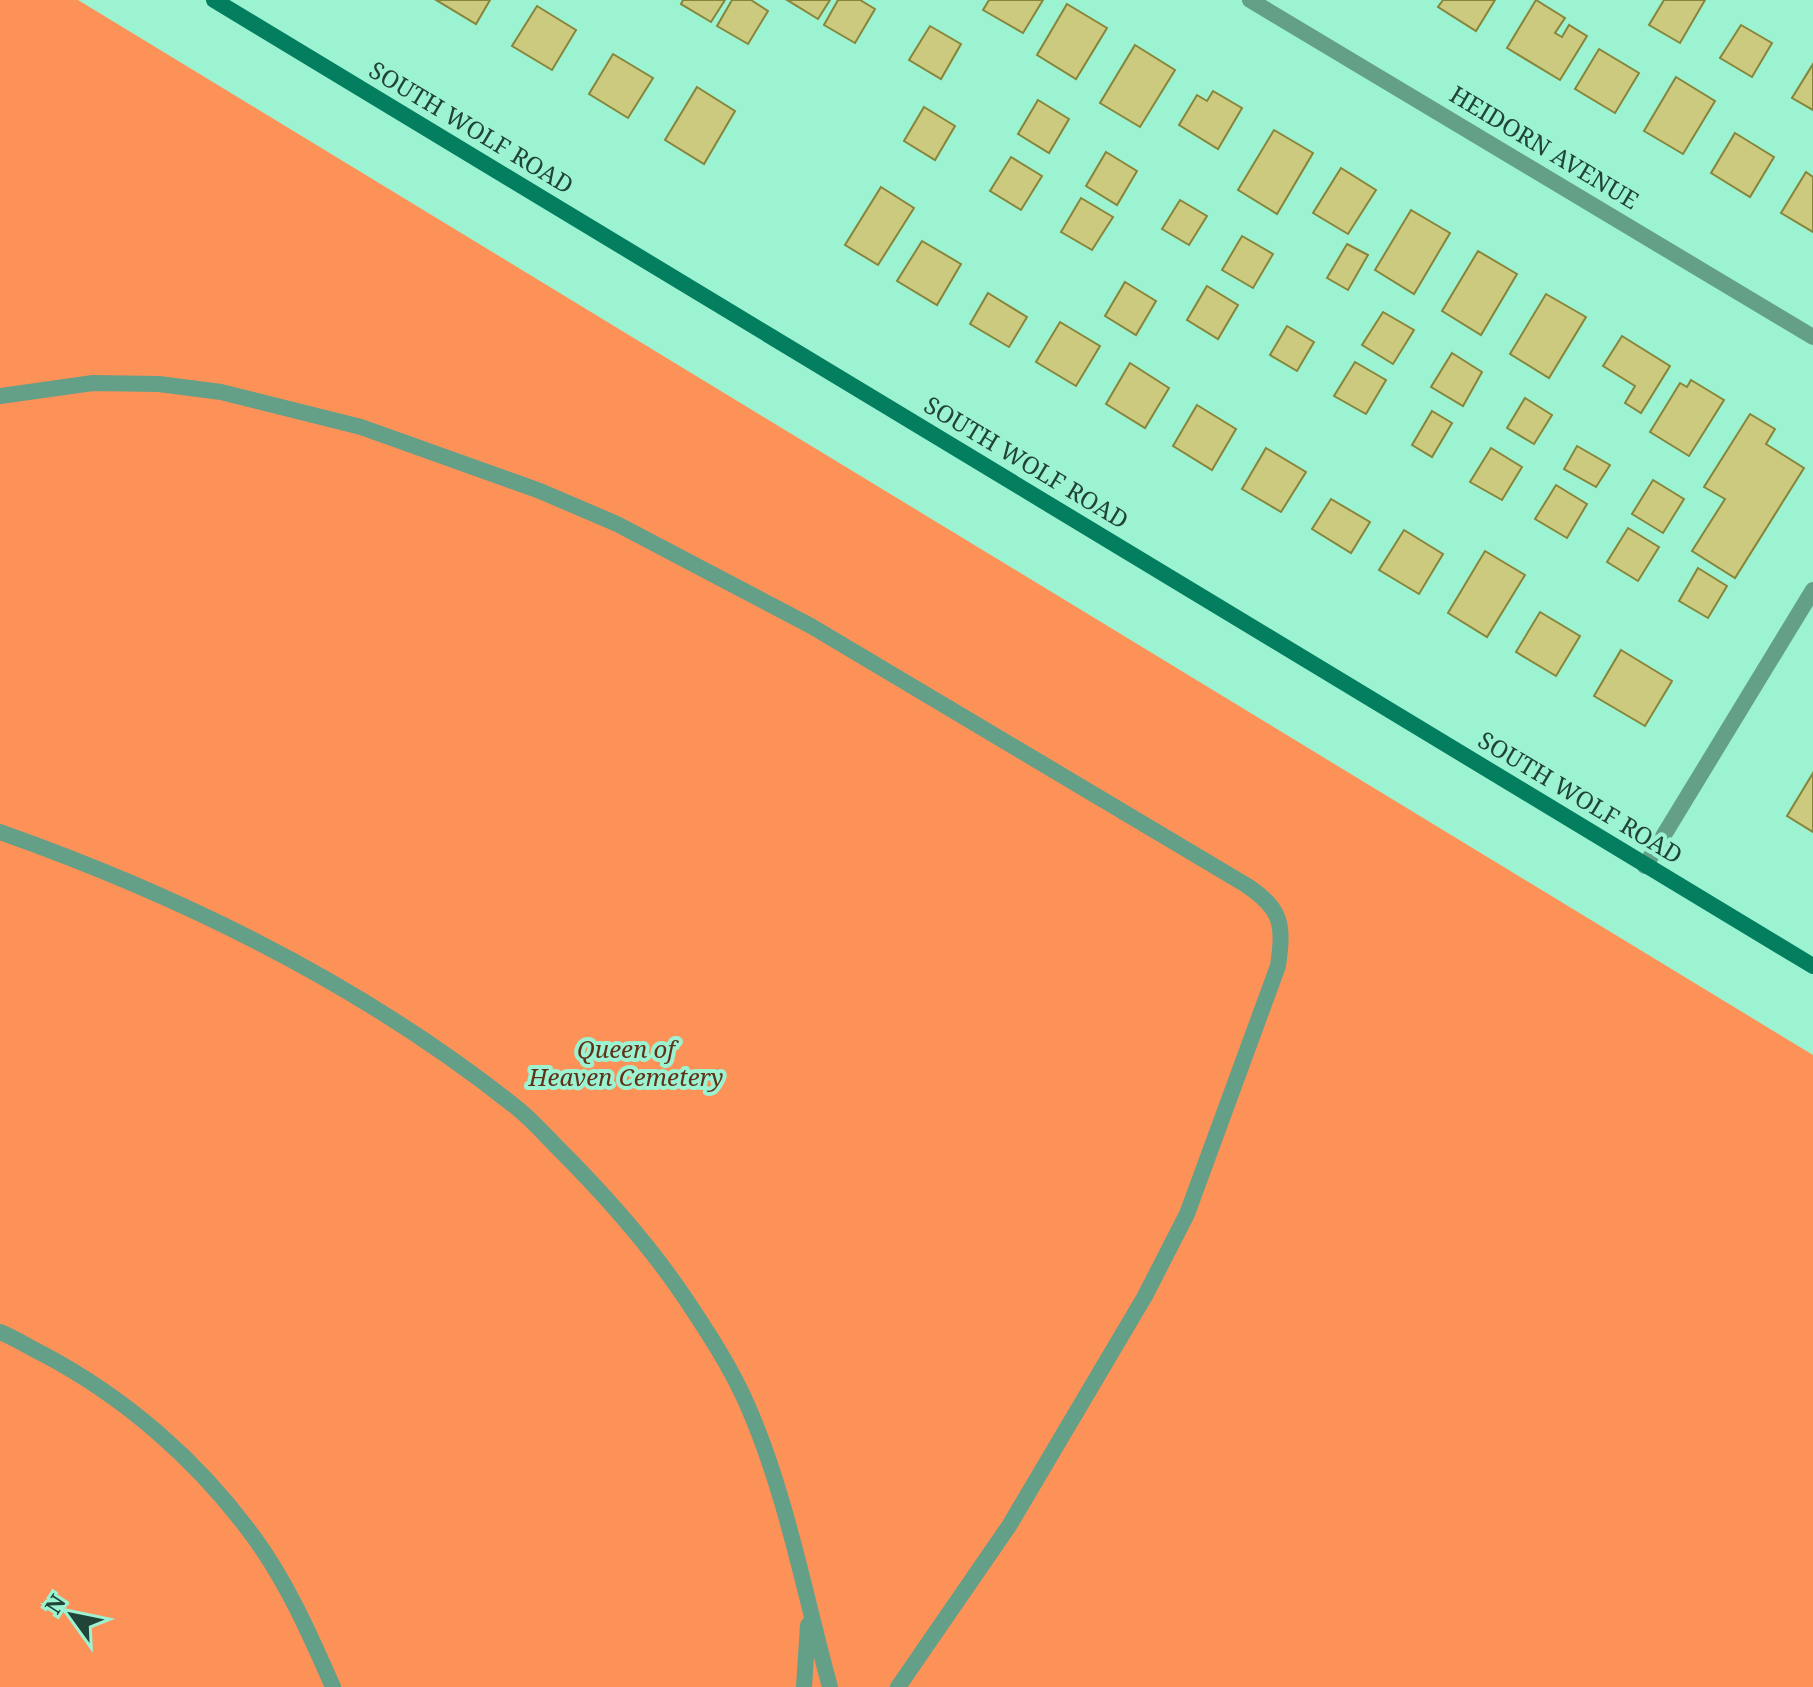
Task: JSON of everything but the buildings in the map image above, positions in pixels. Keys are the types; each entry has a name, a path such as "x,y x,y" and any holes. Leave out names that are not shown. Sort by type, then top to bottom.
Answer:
{"main road":[{"name":"SOUTH WOLF ROAD","path":"214,0 1813,966"}],"street":[{"name":"HEIDORN AVENUE","path":"1250,0 1813,337"},
{"path":"0,396 93,383 159,384 221,392 361,427 540,491 617,524 811,626 1266,898 1279,917 1282,937 1278,966 1216,1139 1180,1227 1145,1296 1009,1526 898,1687"},
{"path":"1645,866 1813,590"},
{"path":"0,832 76,859 175,901 326,980 437,1049 520,1110 589,1179 652,1250 703,1325 745,1400 772,1471 830,1687"},
{"path":"0,1332 78,1373 147,1422 203,1475 254,1537 297,1607 333,1687"},
{"path":"804,1687 809,1611"}],"green space":[{"name":"Queen of Heaven Cemetery","path":"0,0 78,0 1813,1055 1813,1687 0,1687"}]}
